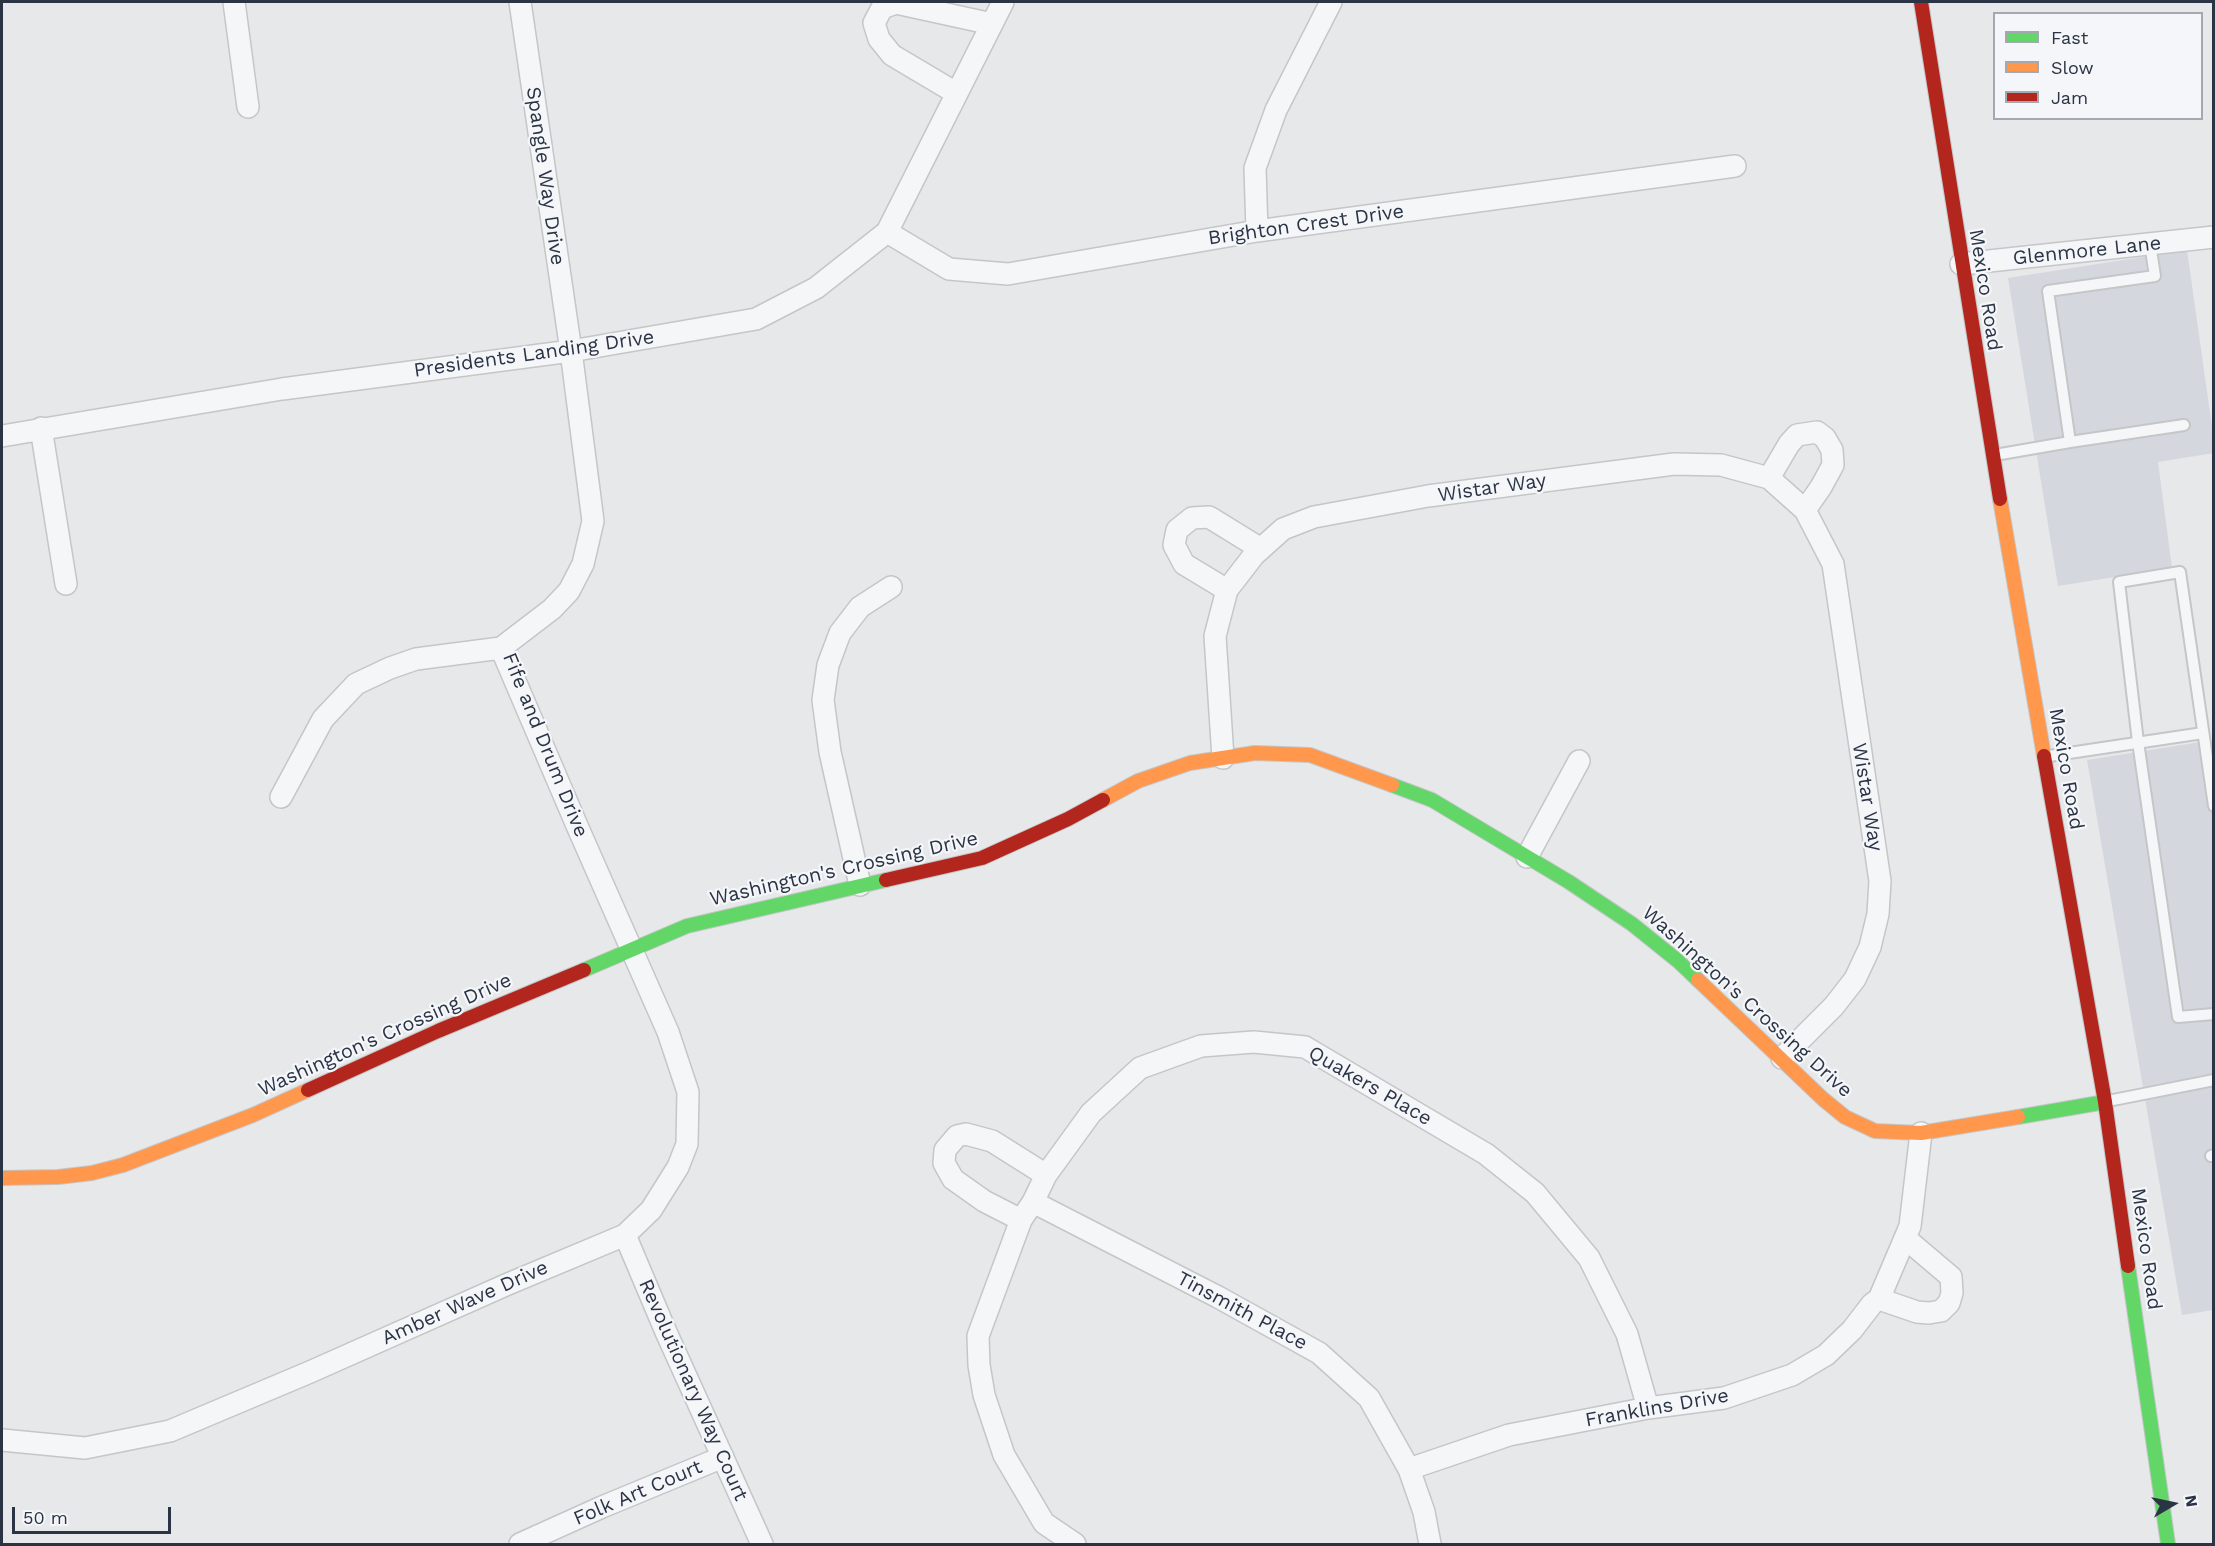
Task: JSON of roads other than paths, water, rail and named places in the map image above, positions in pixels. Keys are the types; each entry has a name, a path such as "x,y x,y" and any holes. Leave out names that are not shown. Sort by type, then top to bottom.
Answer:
{"street":[{"path":"234,2 248,107"},
{"name":"Spangle Way Drive","path":"520,2 571,351"},
{"name":"Presidents Landing Drive","path":"2,436 282,389 571,351 756,320 816,288 887,232 1003,2"},
{"path":"1257,231 1256,168 1275,110 1331,2"},
{"name":"Mexico Road","path":"1920,2 1992,455 2105,1102 2169,1545"},
{"path":"956,93 892,55 879,39 874,23 882,8 896,3 992,24"},
{"name":"Brighton Crest Drive","path":"887,232 949,269 1008,274 1257,231 1735,166"},
{"name":"Glenmore Lane","path":"1961,264 2214,237"},
{"name":"Fife and Drum Drive","path":"571,351 593,521 583,564 569,591 552,609 501,648 631,949"},
{"path":"41,428 66,584"},
{"path":"1769,478 1797,435 1817,432 1825,438 1832,450 1833,465 1805,510"},
{"name":"Wistar Way","path":"1223,758 1215,636 1227,590 1261,549 1283,529 1314,517 1428,496 1674,464 1721,465 1769,478 1805,510 1833,564 1880,881 1878,914 1870,947 1855,979 1834,1006 1782,1058"},
{"path":"1227,590 1184,564 1174,545 1177,530 1192,518 1209,517 1261,549"},
{"path":"860,885 830,752 823,699 828,665 840,633 860,607 891,587"},
{"path":"281,797 323,719 356,684 416,659 501,648"},
{"name":"Washington's Crossing Drive","path":"2,1178 58,1177 92,1173 123,1164 253,1115 438,1031 687,926 982,858 1068,819 1138,781 1190,764 1255,753 1310,755 1432,800 1527,857 1632,924 1678,961 1782,1058 1823,1100 1845,1117 1875,1131 1921,1133 2105,1102"},
{"path":"1527,857 1579,761"},
{"name":"Amber Wave Drive","path":"2,1440 85,1448 170,1431 625,1235 651,1210 678,1167 687,1144 689,1117 688,1092 669,1032 631,949"},
{"name":"Quakers Place","path":"1075,1545 1044,1523 1004,1455 984,1395 979,1365 978,1336 1021,1220 1046,1175 1091,1113 1140,1068 1201,1046 1254,1042 1305,1047 1486,1154 1535,1193 1589,1258 1627,1334 1648,1408"},
{"name":"Franklins Drive","path":"1409,1468 1509,1435 1648,1408 1724,1398 1791,1374 1826,1355 1879,1299 1910,1226 1921,1133"},
{"path":"1021,1220 984,1201 954,1179 944,1163 945,1150 957,1136 966,1134 992,1141 1046,1175"},
{"name":"Tinsmith Place","path":"1033,1202 1218,1297 1319,1353 1370,1398 1409,1468 1424,1512 1430,1545"},
{"name":"Revolutionary Way Court","path":"625,1235 762,1545"},
{"path":"1879,1299 1917,1312 1929,1313 1941,1311 1949,1303 1952,1293 1951,1277 1905,1238"},
{"name":"Folk Art Court","path":"520,1545 602,1507 723,1457"}],"lane":[{"path":"2070,442 2048,291 2155,276 2150,244"},
{"path":"1992,455 2184,425"},
{"path":"2214,807 2180,572 2119,582 2138,741 2178,1017 2214,1014"},
{"path":"2044,757 2203,733"},
{"path":"2105,1102 2214,1080"}]}
